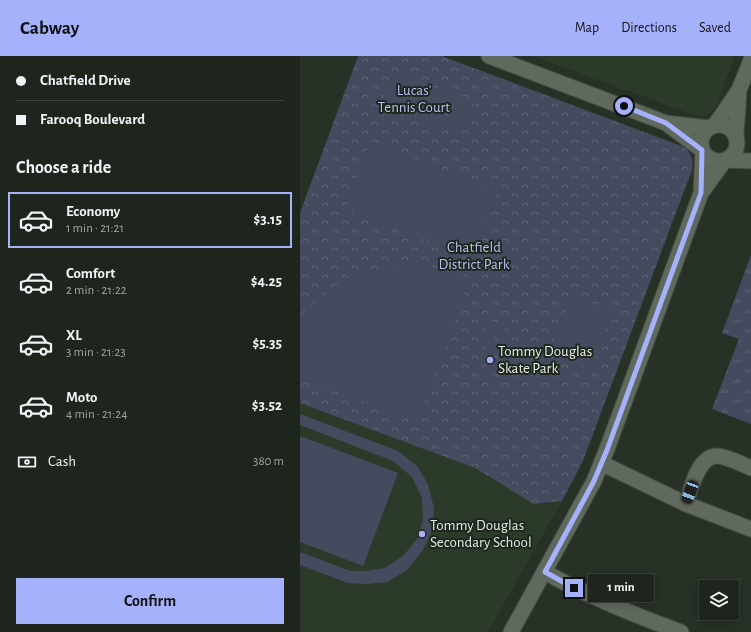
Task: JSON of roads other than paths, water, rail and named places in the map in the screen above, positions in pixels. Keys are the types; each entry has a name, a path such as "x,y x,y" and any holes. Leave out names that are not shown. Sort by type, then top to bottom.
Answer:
{"street":[{"path":"489,56 666,123 703,151 712,160 751,161"},
{"path":"701,193 703,151 701,139 704,132 712,126 739,90 751,60"},
{"path":"511,632 594,481 701,193 726,160 733,155 736,150 738,143 736,136 739,90"},
{"path":"666,123 726,126 751,148"},
{"path":"686,504 699,469 706,460 717,456 751,468"},
{"path":"601,463 686,504 751,529"},
{"path":"545,572 607,604 681,632"}],"place":[{"name":"Tommy Douglas Skate Park","path":"490,360"},
{"name":"Tommy Douglas Secondary School","path":"422,534"}],"park label":[{"name":"Lucas' Tennis Court","path":"414,98"},
{"name":"Chatfield District Park","path":"474,256"}]}
